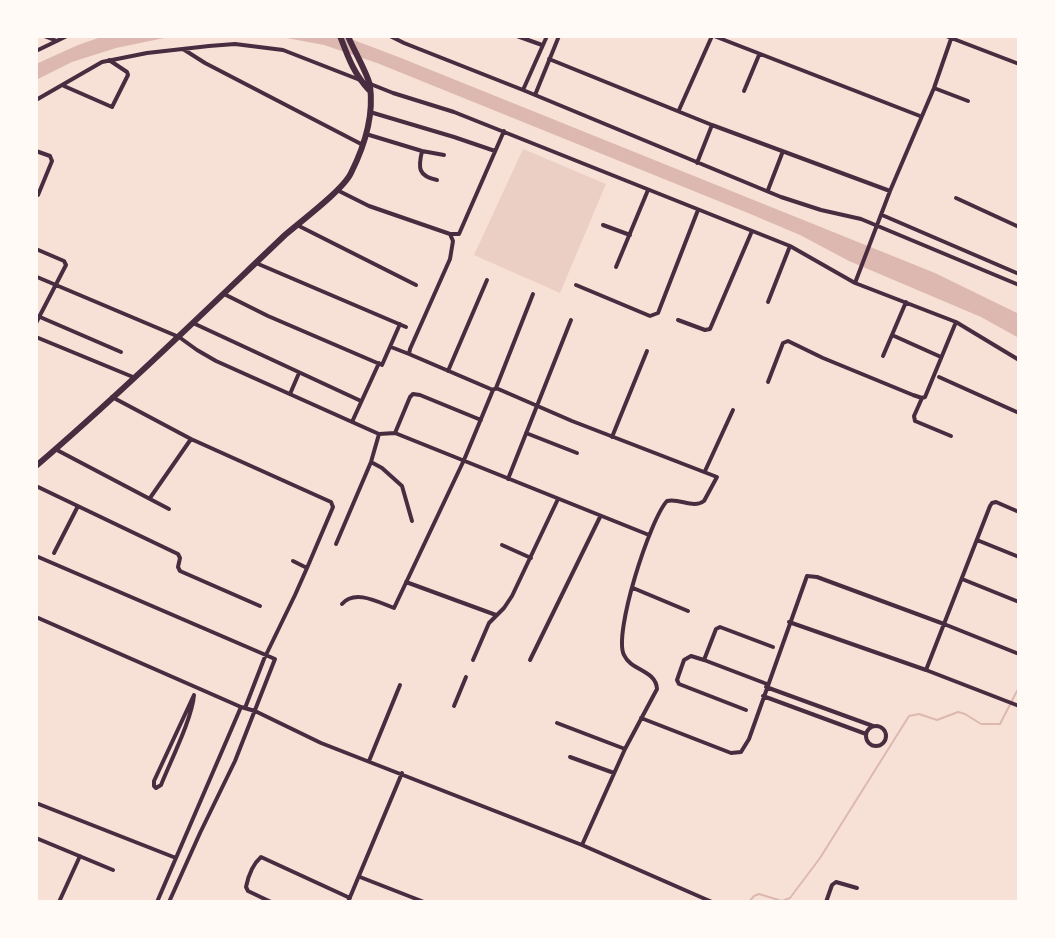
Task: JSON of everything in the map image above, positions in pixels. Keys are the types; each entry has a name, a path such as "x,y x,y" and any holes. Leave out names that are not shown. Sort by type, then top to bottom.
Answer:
{"main road":[{"path":"340,36 359,80 370,87"},
{"path":"38,462 179,337 350,177 366,134 370,87 348,36"}],"street":[{"path":"44,36 57,41"},
{"path":"36,51 67,36"},
{"path":"390,36 697,163 821,210 861,219 1019,285"},
{"path":"517,36 543,45"},
{"path":"523,90 547,36"},
{"path":"535,95 559,36"},
{"path":"679,110 713,36 920,116"},
{"path":"855,283 920,116 934,88 950,37 1019,64"},
{"path":"36,100 109,60 235,44 283,50 359,80"},
{"path":"183,49 363,145"},
{"path":"744,91 759,55"},
{"path":"549,59 712,125 890,191"},
{"path":"63,85 112,107 128,75 109,60"},
{"path":"370,87 454,112 790,246 855,283 956,322 1019,360"},
{"path":"934,88 968,101"},
{"path":"370,112 495,151"},
{"path":"697,163 712,125"},
{"path":"337,190 369,206 450,234 459,234 504,131"},
{"path":"366,134 444,155"},
{"path":"36,151 50,156 52,161 36,196"},
{"path":"422,151 420,165 423,176 437,180"},
{"path":"768,191 783,151"},
{"path":"616,267 648,190"},
{"path":"956,198 1019,227"},
{"path":"576,285 650,316 658,313 698,210"},
{"path":"882,215 1019,274"},
{"path":"296,225 416,285"},
{"path":"603,225 630,235"},
{"path":"678,320 710,329 752,231"},
{"path":"409,354 450,259 453,241 450,234"},
{"path":"768,302 790,246"},
{"path":"36,249 66,263 36,323"},
{"path":"256,263 406,327"},
{"path":"37,277 179,337 207,356 379,434 395,433 649,535"},
{"path":"448,371 487,280"},
{"path":"224,294 268,316 383,364 400,324"},
{"path":"342,604 346,599 355,597 394,608 464,460 533,294"},
{"path":"883,356 906,302"},
{"path":"40,317 121,352"},
{"path":"508,479 571,320"},
{"path":"951,436 915,421 914,417 922,398 927,395 956,322"},
{"path":"192,323 361,401"},
{"path":"892,335 942,357"},
{"path":"36,337 133,377"},
{"path":"768,382 783,343 788,341 922,398"},
{"path":"391,347 717,477 704,501 696,505 667,501 649,535 626,609 621,650 629,663 657,682 657,689 625,749 582,845"},
{"path":"612,437 647,351"},
{"path":"352,422 379,363"},
{"path":"290,394 299,373"},
{"path":"939,377 1019,413"},
{"path":"395,433 413,394 481,420"},
{"path":"111,397 191,439 331,502 333,507 157,902"},
{"path":"705,471 733,410"},
{"path":"526,433 577,453"},
{"path":"336,544 371,462 379,434"},
{"path":"150,498 191,439"},
{"path":"55,449 169,509"},
{"path":"371,462 402,486 412,521"},
{"path":"36,486 178,554 180,571 260,606"},
{"path":"473,660 489,623 506,605 531,558 558,499"},
{"path":"926,670 992,503 1019,512"},
{"path":"54,553 78,506"},
{"path":"530,660 600,517"},
{"path":"977,540 1019,557"},
{"path":"502,545 531,558"},
{"path":"36,556 275,659 235,761 169,902"},
{"path":"293,561 307,568"},
{"path":"641,718 731,753 739,753 749,739 807,576 944,624 1018,654"},
{"path":"962,579 1019,602"},
{"path":"406,582 496,615"},
{"path":"633,588 688,611"},
{"path":"36,617 255,711 321,743 582,845 712,902"},
{"path":"789,622 1018,706"},
{"path":"704,660 716,629 720,627 773,647"},
{"path":"746,710 679,684 677,680 686,658 691,656 704,660 766,686 882,727 886,738 881,745 872,745 866,734"},
{"path":"454,706 466,677"},
{"path":"369,761 400,685"},
{"path":"172,751 159,770 154,784 156,788 161,785 166,773 196,688"},
{"path":"763,696 866,734"},
{"path":"557,723 625,749"},
{"path":"866,734 873,726"},
{"path":"570,757 614,773"},
{"path":"159,770 166,773"},
{"path":"271,902 248,891 246,887 249,875 261,857 349,900 402,773"},
{"path":"36,803 176,858"},
{"path":"38,840 113,870"},
{"path":"59,902 80,856"},
{"path":"360,877 424,902"},
{"path":"826,902 836,882 857,888"}],"shaded area":[{"path":"104,36 174,36 116,48 72,62 36,80 36,64"},
{"path":"276,36 343,36 935,273 1019,314 1019,338 981,317 849,261 800,235 748,213 377,63 324,45"},
{"path":"523,149 606,184 560,293 474,255"}],"waterway":[{"path":"749,902 759,894 782,901 790,898 820,858 909,716 919,714 937,720 958,712 981,724 1000,724 1019,687"}]}
